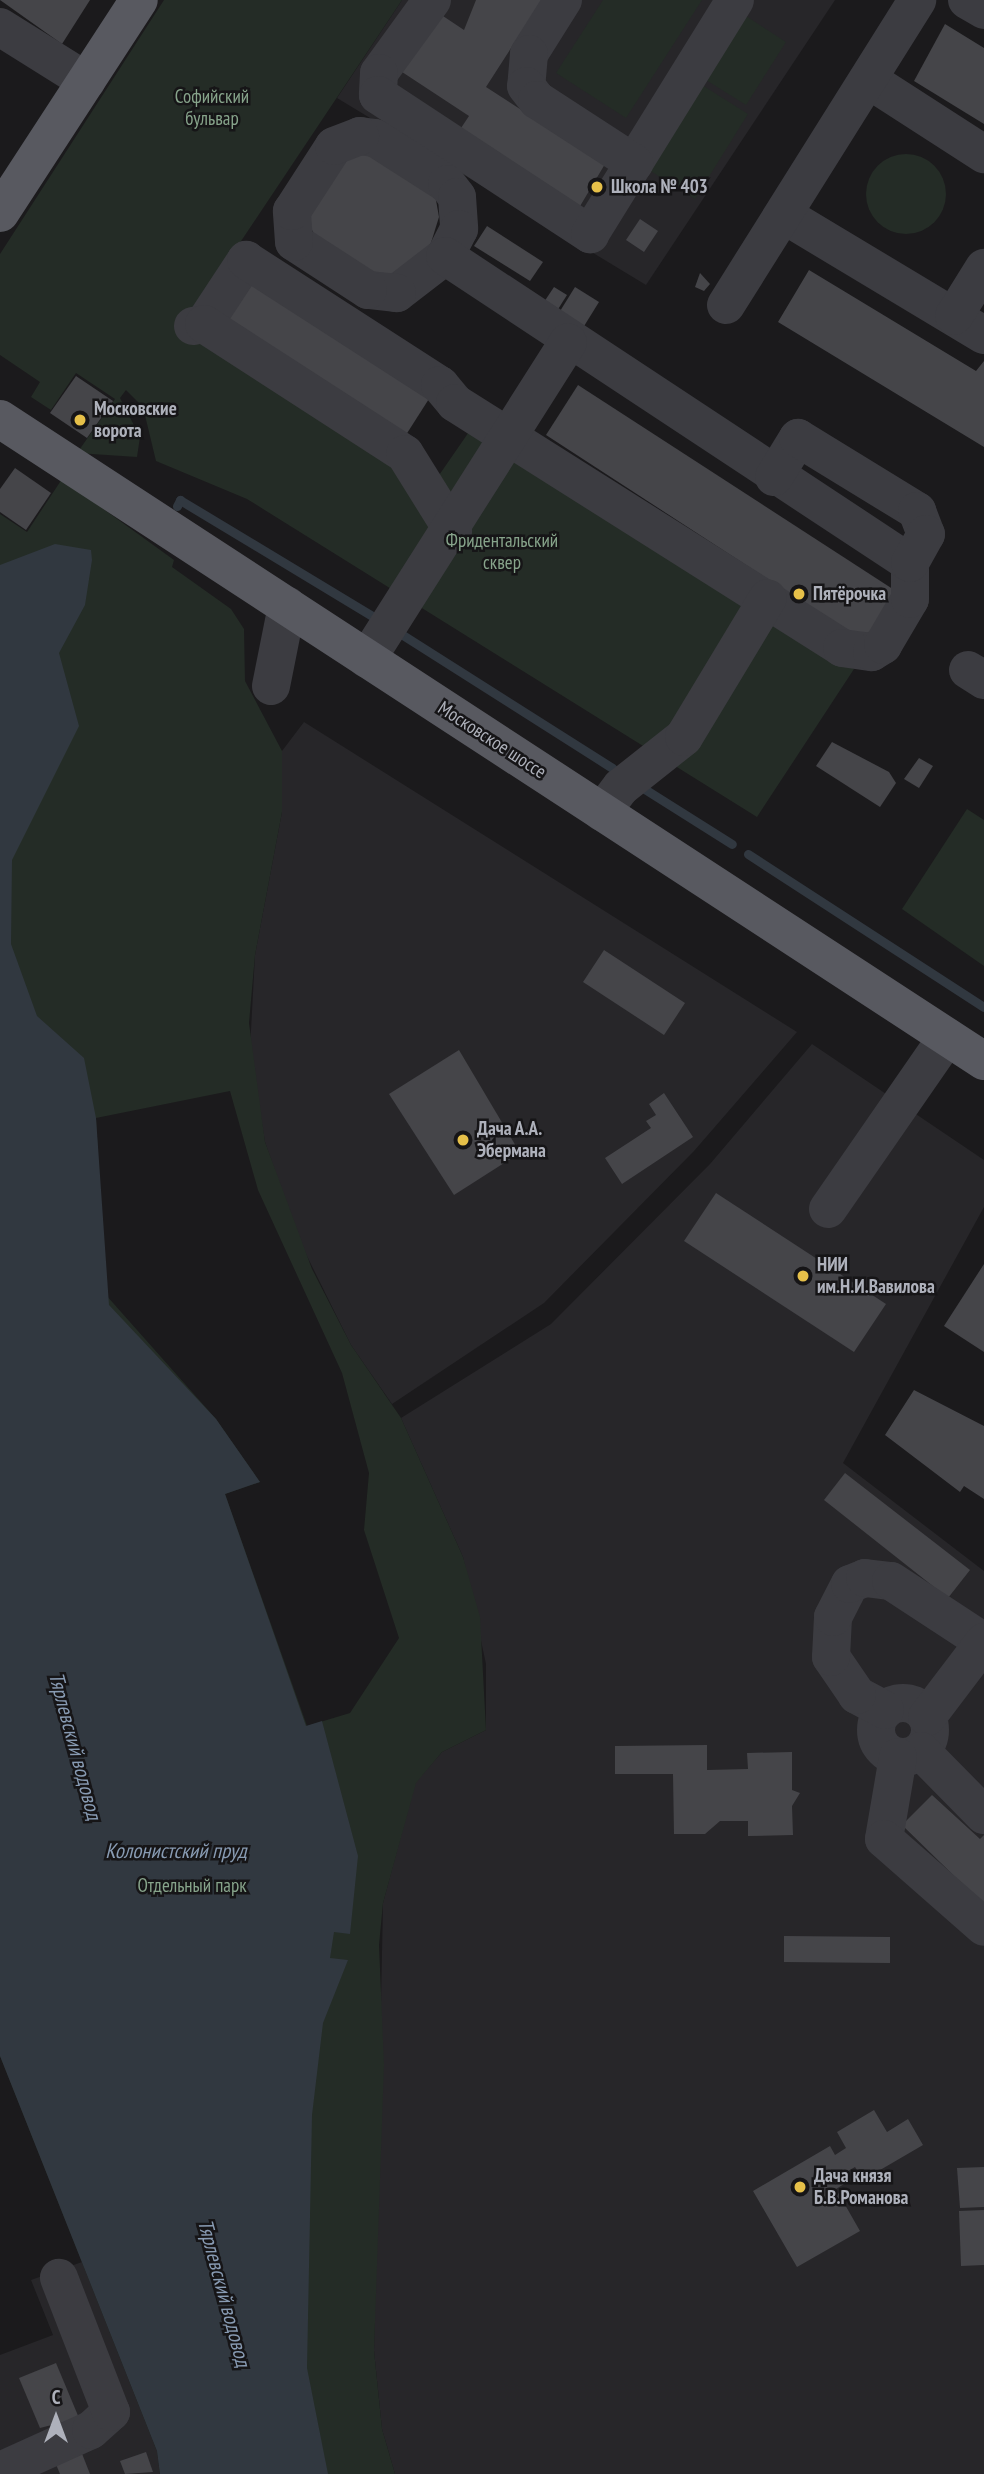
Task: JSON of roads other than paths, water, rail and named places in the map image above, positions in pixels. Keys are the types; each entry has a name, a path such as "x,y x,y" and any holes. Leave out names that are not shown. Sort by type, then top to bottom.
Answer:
{"main road":[{"path":"0,213 139,0"},
{"name":"Московское шоссе","path":"0,419 984,1061"}],"lane":[{"path":"432,0 379,73 378,95 590,234 735,0"},
{"path":"564,0 529,54 526,86 537,100 634,163"},
{"path":"726,305 869,80 916,0"},
{"path":"967,0 984,10"},
{"path":"0,27 86,81"},
{"path":"869,80 984,154"},
{"path":"360,136 375,138 447,184 457,197 459,229 445,256 410,287 368,290 294,242 292,211 334,146 360,136"},
{"path":"784,215 969,326 984,268"},
{"path":"445,256 568,342 774,477 798,438 917,511 926,534 910,563 910,599 872,652 842,648 768,598 510,437 246,260 199,325 405,454 453,531"},
{"path":"368,659 453,531 568,342"},
{"path":"602,811 621,787 684,737 768,598"},
{"path":"271,686 286,606"},
{"path":"828,1209 947,1037"},
{"path":"984,1815 915,1742 908,1703 885,1710 857,1695 831,1657 833,1617 850,1584 865,1578 891,1581 984,1642 915,1742 884,1839 984,1927"},
{"path":"0,2471 91,2430 111,2413 59,2278"}],"water":[{"name":"Колонистский пруд","path":"55,544 91,550 85,605 59,653 79,726 12,860 11,944 37,1016 84,1058 96,1118 109,1305 216,1419 260,1482 225,1494 306,1726 322,1721 358,1856 350,1934 334,1932 330,1958 348,1960 323,2023 312,2115 307,2368 328,2474 160,2474 157,2451 0,2056 0,565"}],"waterway":[{"path":"177,506 180,500 377,619"},
{"path":"398,632 612,768"},
{"path":"643,788 732,844"},
{"path":"748,854 984,1007"}],"place":[{"name":"Школа № 403","path":"597,187"},
{"name":"Московские ворота","path":"80,420"},
{"name":"Пятёрочка","path":"799,594"},
{"name":"Дача А.А. Эбермана","path":"463,1140"},
{"name":"НИИ им.Н.И.Вавилова","path":"803,1276"},
{"name":"Дача князя Б.В.Романова","path":"800,2187"}],"park label":[{"name":"Софийский бульвар","path":"212,108"},
{"name":"Фридентальский сквер","path":"502,552"},
{"name":"Отдельный парк","path":"192,1886"}],"water label":[{"name":"Тярлевский водовод","path":"75,1746"},
{"name":"Тярлевский водовод","path":"224,2293"}]}
